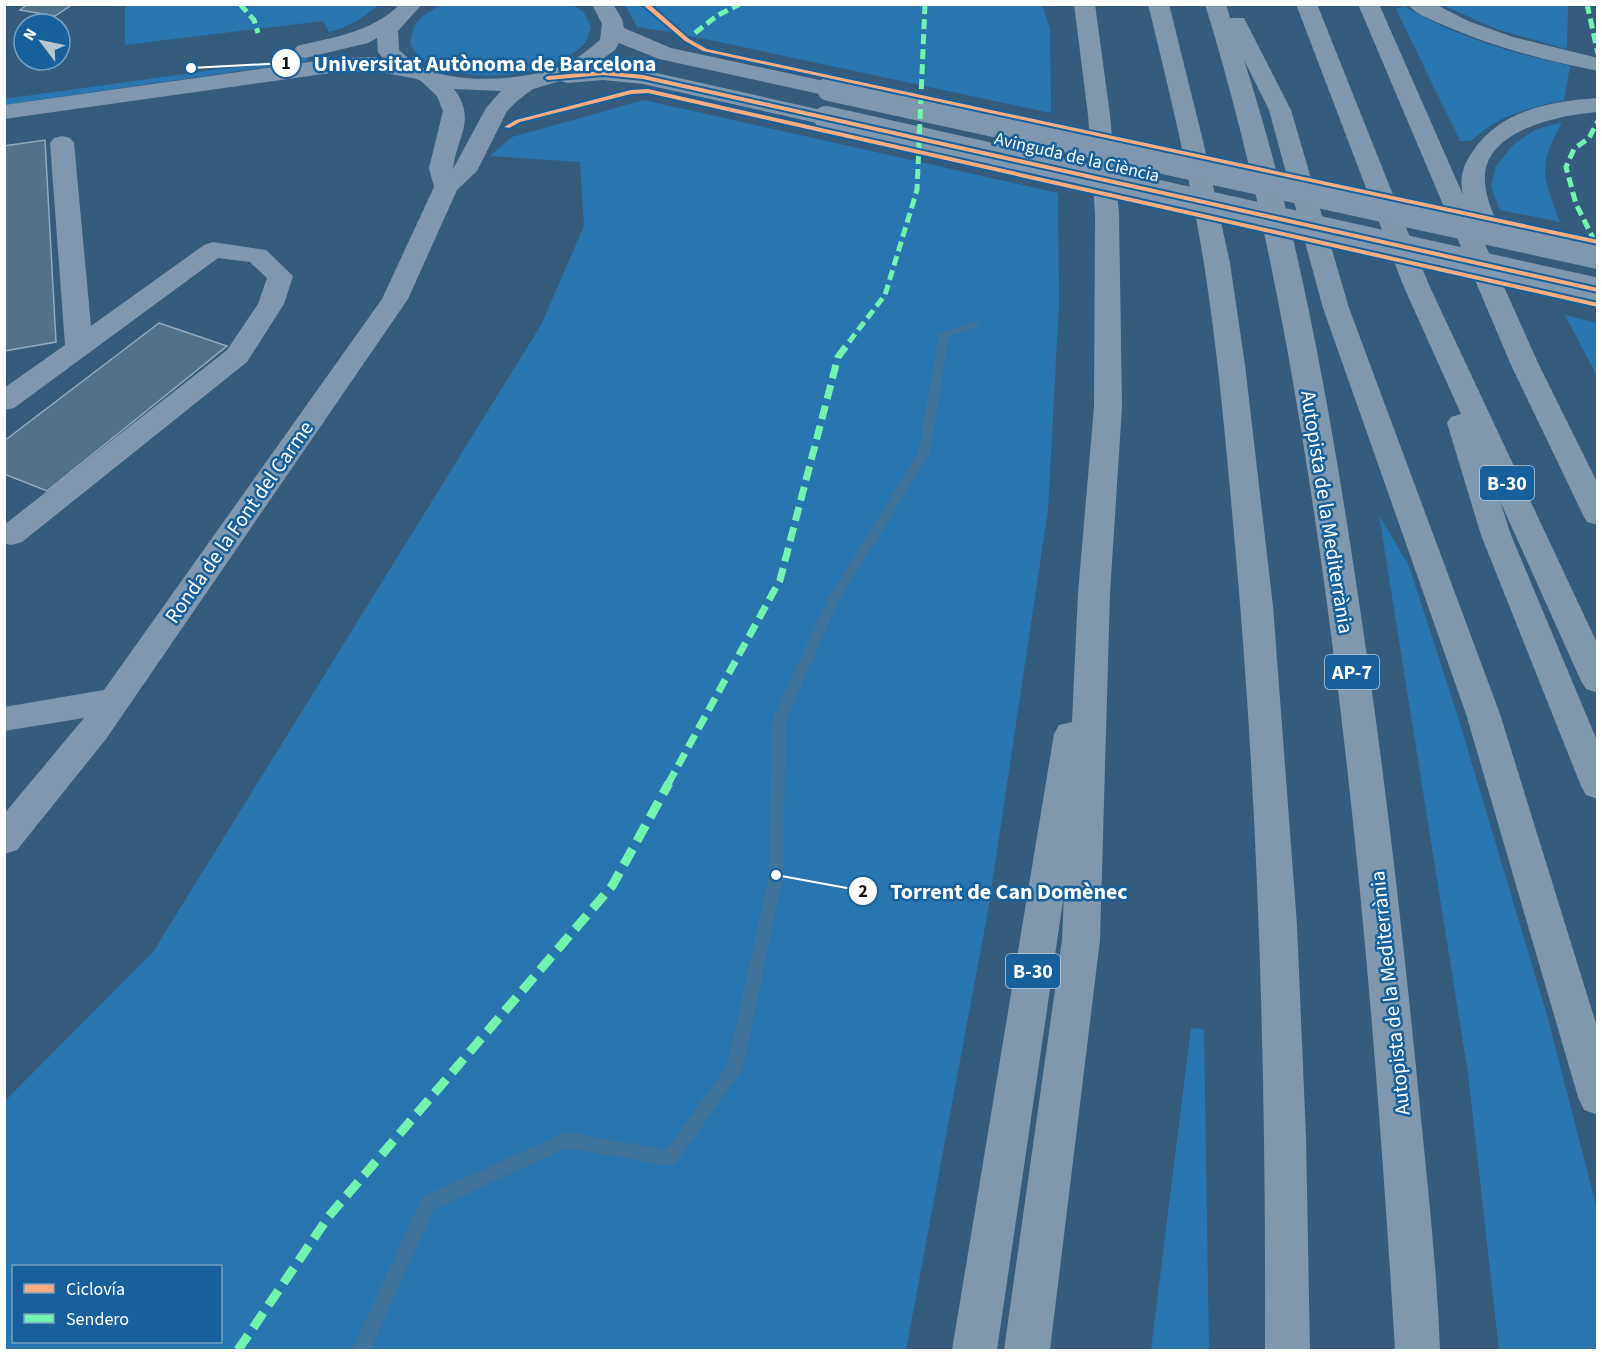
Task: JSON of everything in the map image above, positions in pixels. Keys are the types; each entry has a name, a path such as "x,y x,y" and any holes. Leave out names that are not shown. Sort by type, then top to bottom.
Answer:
{"highway":[{"name":"B-30","path":"974,1350 1094,593 1108,407 1109,293 1107,214 1100,115 1084,4"},
{"path":"1158,4 1193,142 1212,235 1257,600 1280,975 1287,1218 1288,1350"},
{"name":"Autopista de la Mediterrània","path":"1215,4 1259,156 1288,279 1317,438 1342,595 1380,886 1402,1118 1418,1350"},
{"path":"1227,4 1280,110 1336,308 1483,714 1598,1097"},
{"name":"B-30","path":"1306,4 1416,285 1598,681"},
{"path":"1368,4 1525,365 1598,515"},
{"path":"1418,4 1456,24 1506,43 1598,65"},
{"path":"1525,365 1473,184 1474,170 1489,144 1515,123 1553,110 1598,105"},
{"path":"1416,285 1496,535 1598,786"},
{"path":"1026,1350 1081,940 1094,593"}],"street":[{"path":"4,93 317,49 360,38 391,23 412,4"},
{"path":"537,81 586,63 609,42 614,32 613,21 602,4"},
{"path":"391,23 386,33 386,44 390,55 399,64 423,76"},
{"name":"Avinguda de la Ciència","path":"614,32 650,49 668,54 1598,256"},
{"name":"Avinguda de la Ciència","path":"4,112 339,65 375,64 477,87 603,73 621,74 1598,290"},
{"name":"Ronda de la Font del Carme","path":"423,76 448,92 456,105 453,127 441,170 446,187"},
{"name":"Ronda de la Font del Carme","path":"4,840 94,730 395,299 446,187 465,171 497,108 509,96 537,81"},
{"path":"62,143 79,348"},
{"path":"4,402 213,250 257,255 280,276 271,304 237,356 11,535"},
{"path":"4,718 114,701"}],"shaded area":[{"path":"125,4 379,5 350,24 329,32 323,21 125,45"},
{"path":"442,5 572,5 584,12 591,27 584,44 570,56 551,65 505,75 459,73 438,67 422,58 410,44 413,29 420,19"},
{"path":"625,5 1042,5 1050,29 1051,113 677,33 637,27"},
{"path":"1443,5 1568,5 1567,49 1496,29"},
{"path":"1404,6 1444,27 1484,43 1570,66 1564,100 1514,114 1492,124 1471,141 1460,141 1396,9"},
{"path":"307,57 308,61 5,105 4,99"},
{"path":"644,100 1058,193 1059,304 1048,510 988,911 906,1350 5,1350 5,1101 153,952 541,325 584,226 580,162 490,156 512,137"},
{"path":"1562,122 1549,150 1545,172 1560,222 1500,210 1491,187 1496,166 1514,144 1535,130"},
{"path":"1565,315 1597,323 1597,376"},
{"path":"1379,515 1409,566 1458,717 1547,1015 1597,1209 1597,1350 1499,1350 1468,1074"},
{"path":"1191,1028 1204,1029 1209,1350 1151,1350"}],"building":[{"path":"28,4 73,4 61,12 20,10"},
{"path":"45,140 56,342 4,351 4,146"},
{"path":"159,323 227,346 47,491 4,474 4,441"}],"waterway":[{"path":"361,1350 428,1203 566,1140 670,1158 735,1068 776,875 779,720 832,602 924,453 944,334 974,325"}],"marked path":[{"path":"240,4 254,20 258,33"},
{"path":"695,33 718,15 740,4"},
{"path":"238,1350 329,1216 612,886 780,580 838,357 885,295 917,190 925,4"},
{"path":"1587,4 1598,54"},
{"path":"1595,242 1576,204 1566,167 1574,149 1589,138 1598,121"}],"cycle path":[{"path":"645,4 687,40 705,50 1598,242"},
{"path":"548,78 603,73 643,77 1598,290"},
{"path":"507,127 518,121 631,92 648,91 1598,305"}],"place":[{"name":"Universitat Autònoma de Barcelona","path":"191,68"},
{"name":"Torrent de Can Domènec","path":"776,875"}]}
